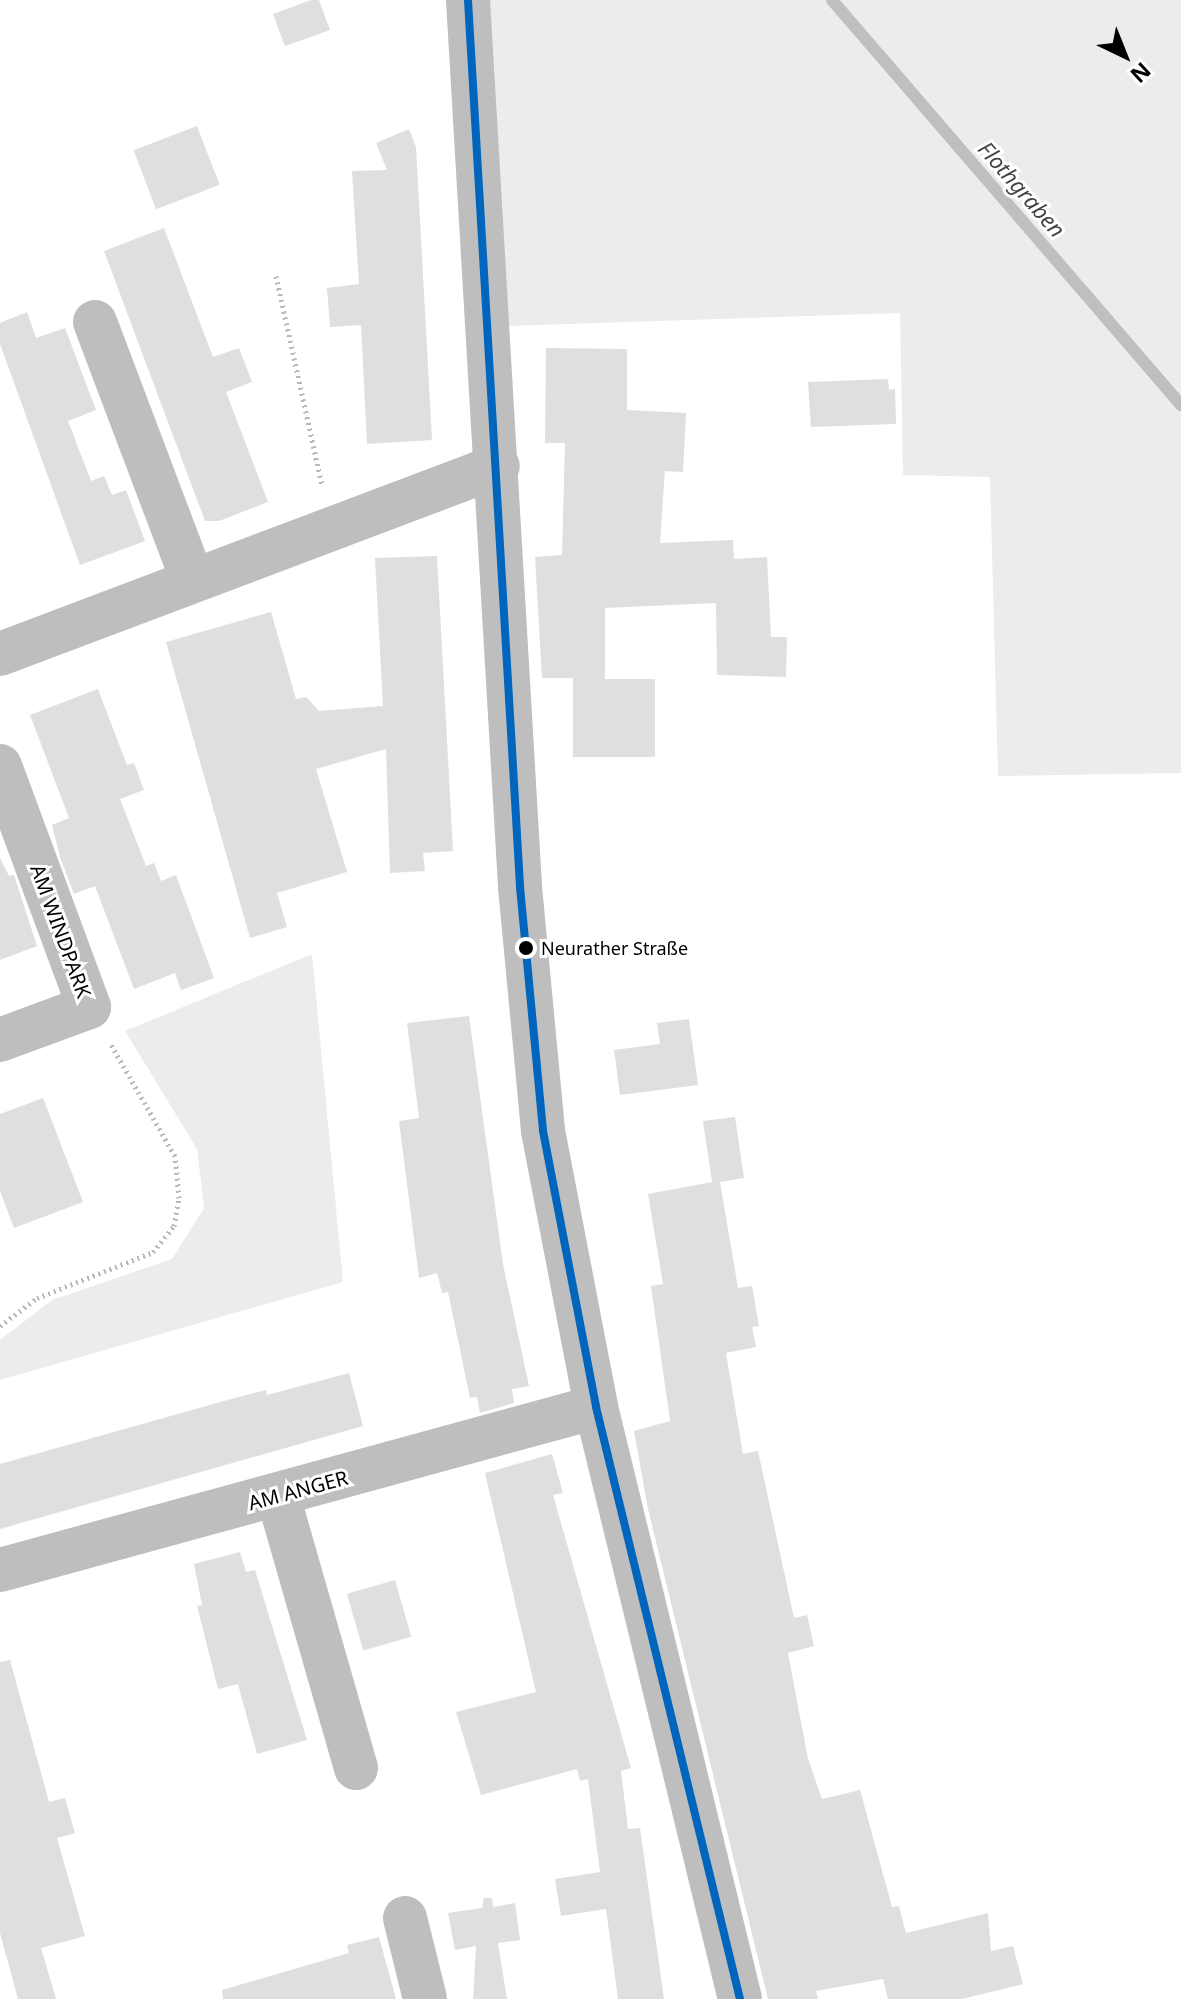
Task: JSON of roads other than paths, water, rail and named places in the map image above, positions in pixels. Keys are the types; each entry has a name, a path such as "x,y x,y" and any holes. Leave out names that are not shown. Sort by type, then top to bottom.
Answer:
{"street":[{"path":"468,0 498,466 518,857 538,1083 564,1258 596,1407 740,1999"},
{"path":"95,322 192,579"},
{"path":"4,640 192,579 498,466"},
{"name":"AM WINDPARK","path":"0,766 89,1007 0,1040"},
{"name":"AM ANGER","path":"0,1570 596,1407"},
{"path":"278,1496 356,1768"},
{"path":"405,1918 425,1999"}],"waterway":[{"name":"Flothgraben","path":"832,0 1181,405"}],"place":[{"name":"Neurather Straße","path":"526,948"}]}
